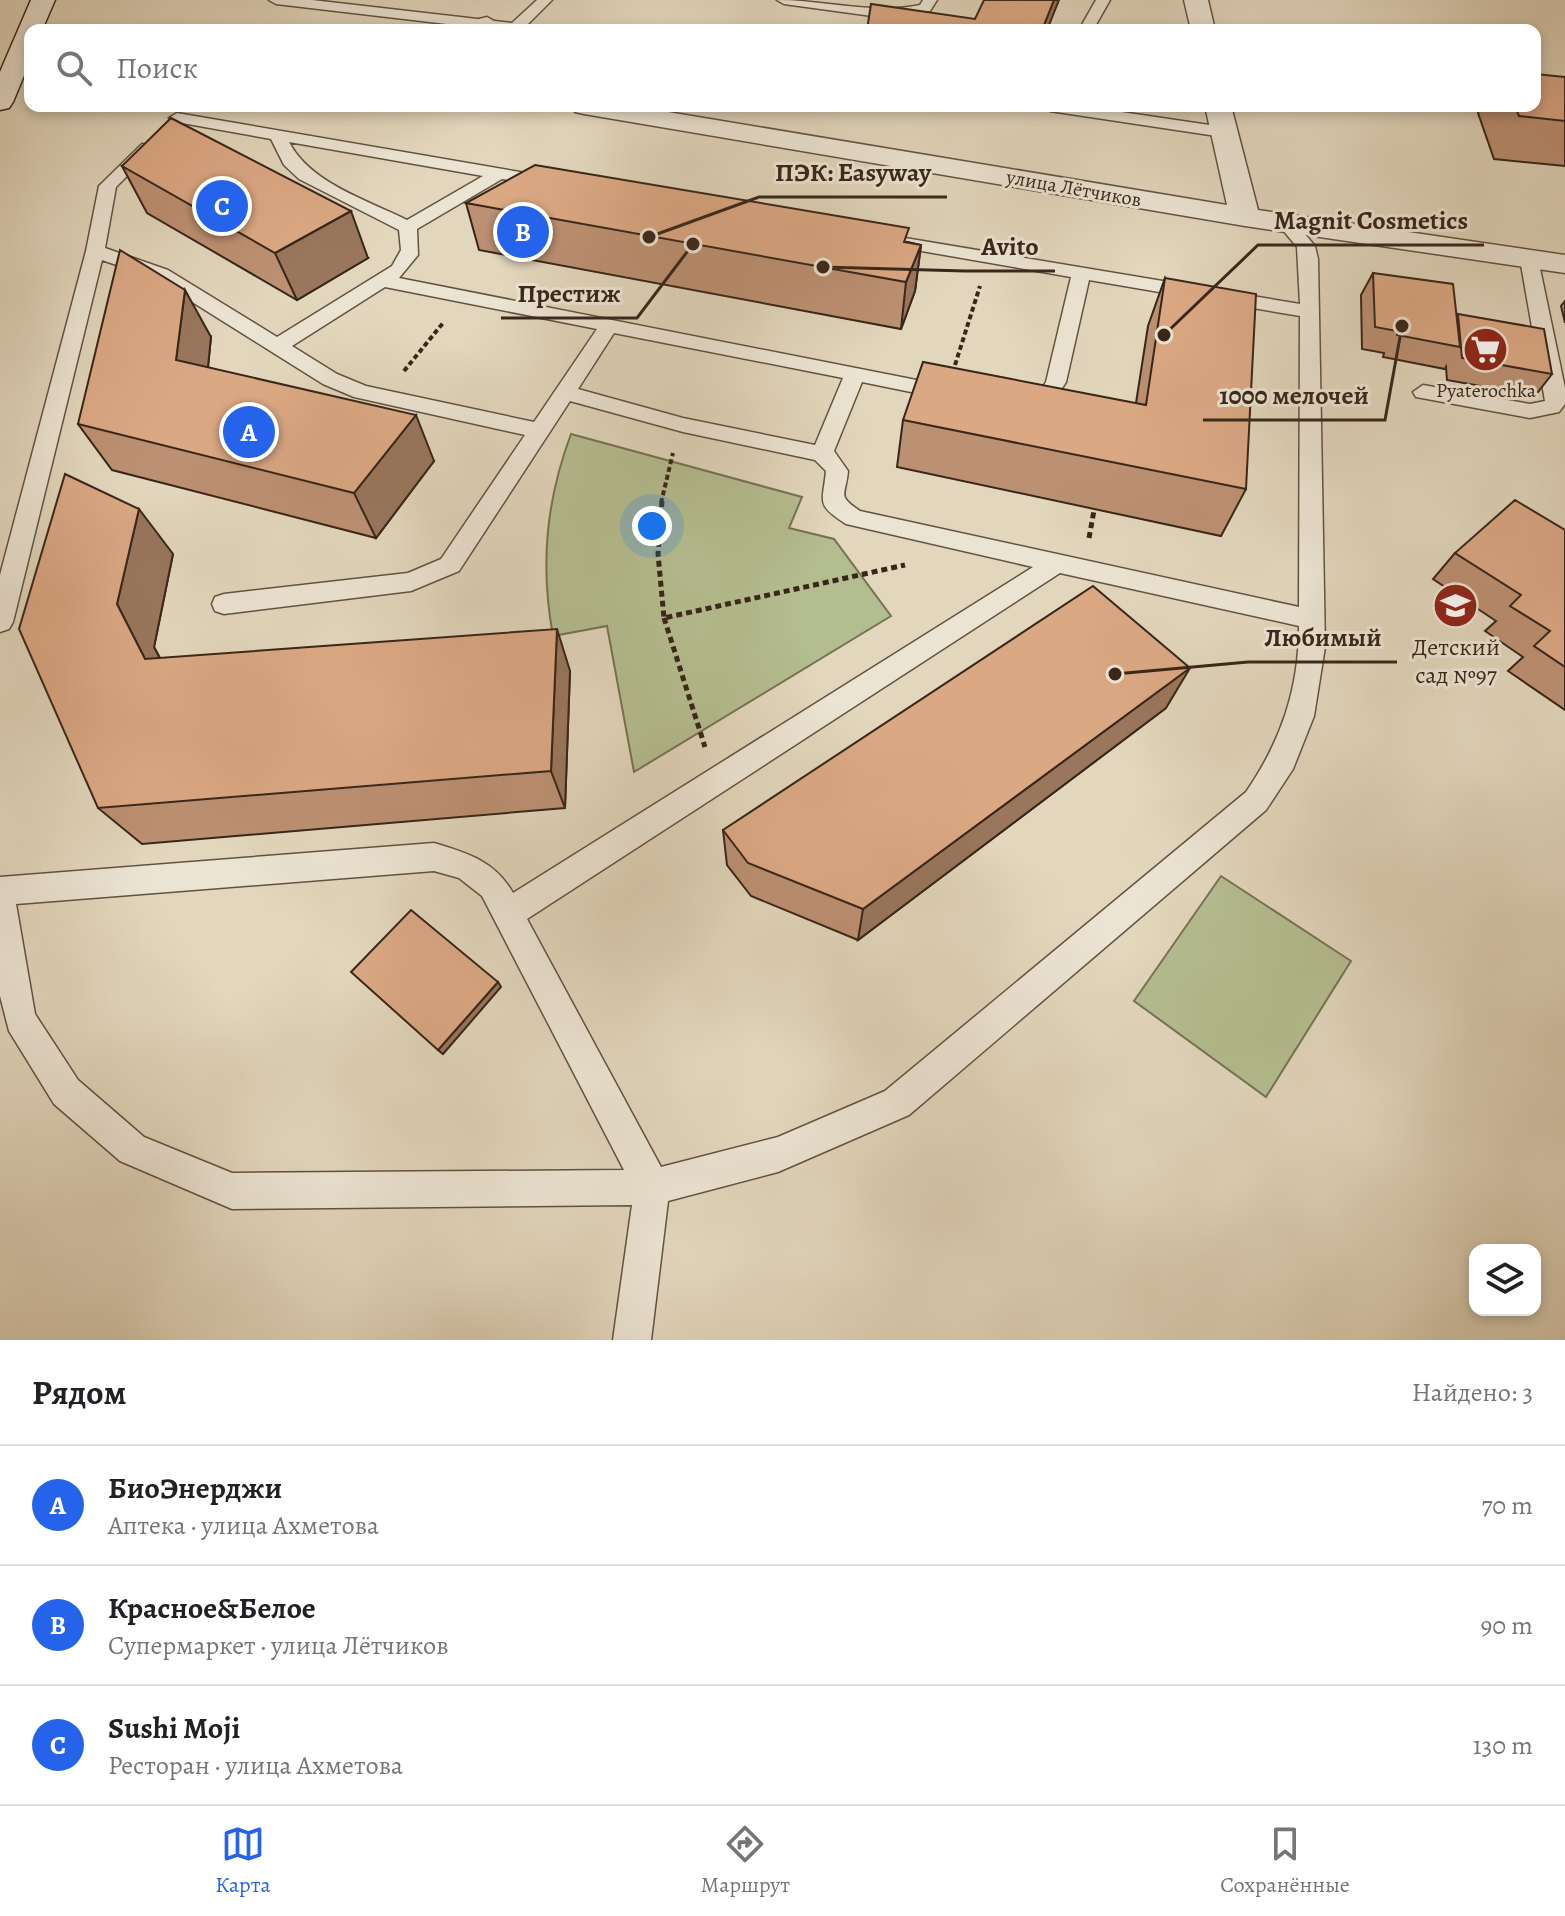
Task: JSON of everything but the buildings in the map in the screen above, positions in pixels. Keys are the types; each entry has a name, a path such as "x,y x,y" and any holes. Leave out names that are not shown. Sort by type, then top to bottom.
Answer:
{"street":[{"path":"33,24 43,0"},
{"path":"1196,0 1202,24"},
{"path":"0,31 24,33"},
{"path":"0,102 24,46"},
{"name":"улица Лётчиков","path":"620,112 1245,217 1565,264"},
{"path":"1220,119 1245,217"}],"lane":[{"path":"276,0 461,24"},
{"path":"519,24 545,0"},
{"path":"784,0 894,15 925,8 930,0"},
{"path":"1089,24 1103,0"},
{"path":"1130,112 1220,119"},
{"path":"0,622 95,251 108,186 173,123 277,135 561,184"},
{"path":"276,347 385,281 409,258 413,242 407,227 305,175 290,161 277,135"},
{"path":"407,227 500,173"},
{"path":"0,901 20,1020 66,1092 132,1149 232,1191 652,1187 740,1169 847,1129 897,1103 1256,801 1283,760 1301,716 1312,647 1309,251 1286,223"},
{"path":"867,236 1310,312"},
{"path":"95,251 161,274 330,379 383,397 540,431"},
{"path":"1423,392 1530,411 1552,407 1557,400 1529,259"},
{"path":"1005,404 1031,403 1047,396 1056,382 1081,273"},
{"path":"385,281 976,398"},
{"path":"224,604 428,577 450,565 609,326"},
{"path":"822,454 855,374"},
{"path":"563,392 683,425 822,454 838,467 839,474 831,494 843,514 1311,619"},
{"path":"507,914 1057,563"},
{"path":"0,891 434,857 468,867 493,886 652,1187 632,1340"}],"path":[{"path":"946,392 989,257"},
{"path":"383,397 464,297"},
{"path":"683,425 662,487 655,540 664,618 716,781"},
{"path":"1084,569 1097,492"},
{"path":"664,618 908,564"}],"green space":[{"path":"571,434 802,497 789,528 834,539 891,616 634,772 607,626 553,636 547,584 548,534 556,484"},
{"path":"1221,876 1351,961 1266,1097 1134,1001"}],"place":[{"name":"Sushi Moji","path":"222,206"},
{"name":"Красное&Белое","path":"523,232"},
{"name":"ПЭК: Easyway","path":"649,237"},
{"name":"Престиж","path":"693,244"},
{"name":"Avito","path":"823,267"},
{"name":"1000 мелочей","path":"1402,326"},
{"name":"Magnit Cosmetics","path":"1164,335"},
{"name":"Pyaterochka","path":"1486,350"},
{"name":"БиоЭнерджи","path":"249,432"},
{"name":"Детский сад №97","path":"1456,605"},
{"name":"Любимый","path":"1115,674"}]}
